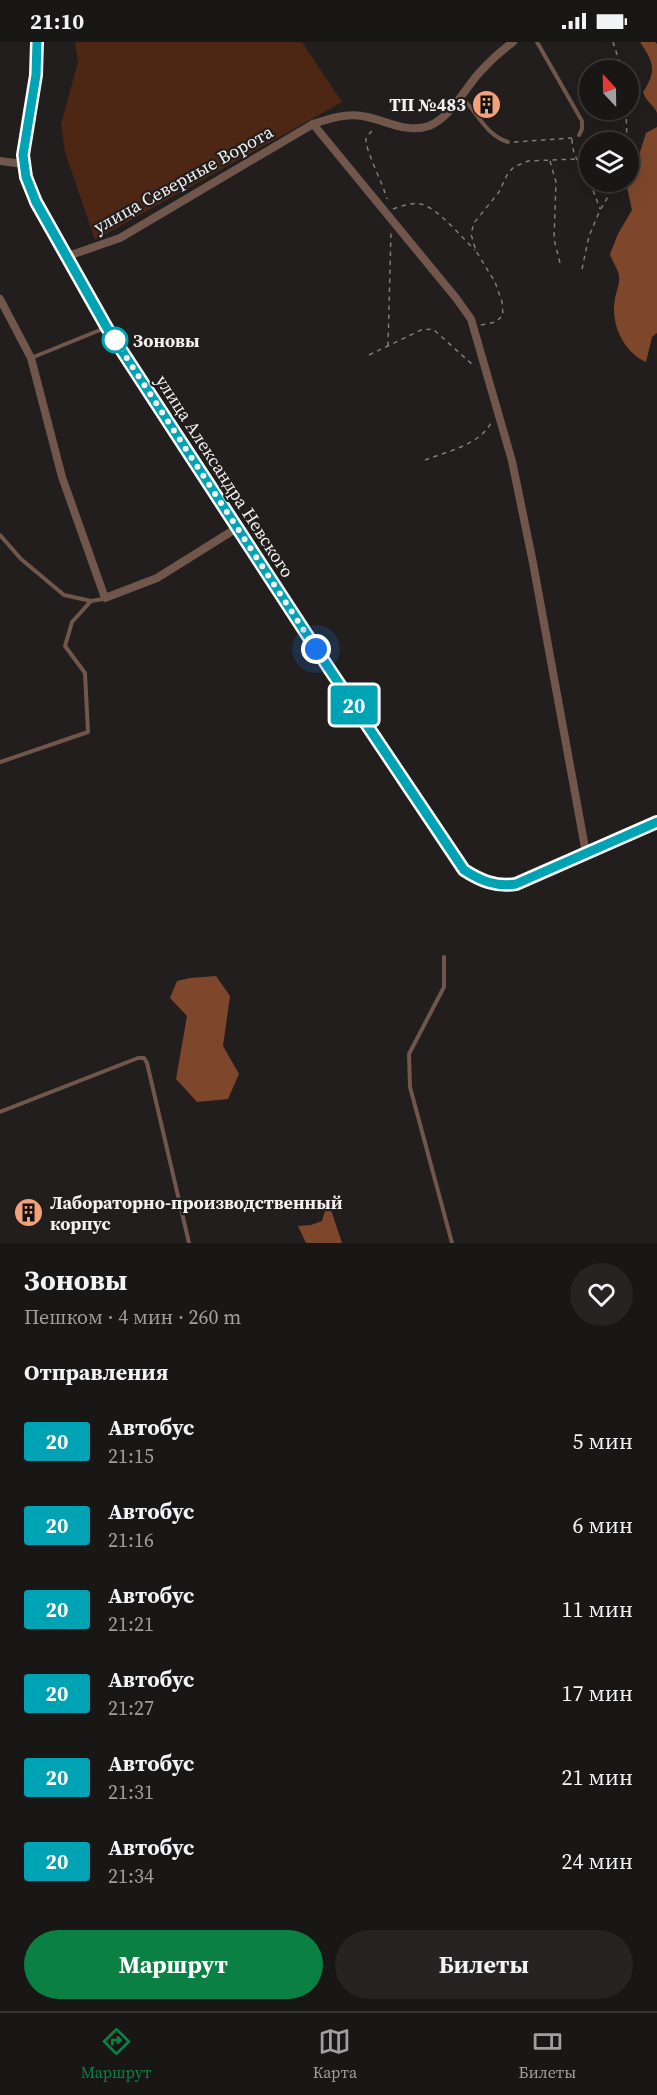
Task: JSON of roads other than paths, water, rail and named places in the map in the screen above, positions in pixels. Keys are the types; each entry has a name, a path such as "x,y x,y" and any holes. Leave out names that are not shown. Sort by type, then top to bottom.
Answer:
{"street":[{"name":"улица Александра Невского","path":"37,42 36,75 23,164 30,189 107,328 464,870 480,880 503,886 516,884 586,853"},
{"name":"улица Северные Ворота","path":"68,256 120,238 313,124 331,118 363,116 400,127 417,128 430,125 441,118 479,73 513,42"},
{"path":"313,124 471,319 512,461 586,853 657,822"},
{"path":"0,160 23,164"},
{"path":"0,299 31,358 62,477 105,598 157,578 237,528"}],"lane":[{"path":"537,42 582,121 580,132"},
{"path":"461,97 492,135 508,142"},
{"path":"31,358 107,328"},
{"path":"0,535 21,559 64,595 91,601 105,598"},
{"path":"0,762 87,732 85,673 65,646 72,622 91,601"},
{"path":"444,957 444,987 409,1054 410,1088 452,1243"},
{"path":"0,1112 138,1058 144,1058 189,1243"}],"place":[{"name":"ТП №483","path":"487,104"},
{"name":"Зоновы","path":"115,340"},
{"name":"Лабораторно-производственный корпус","path":"29,1212"}]}
